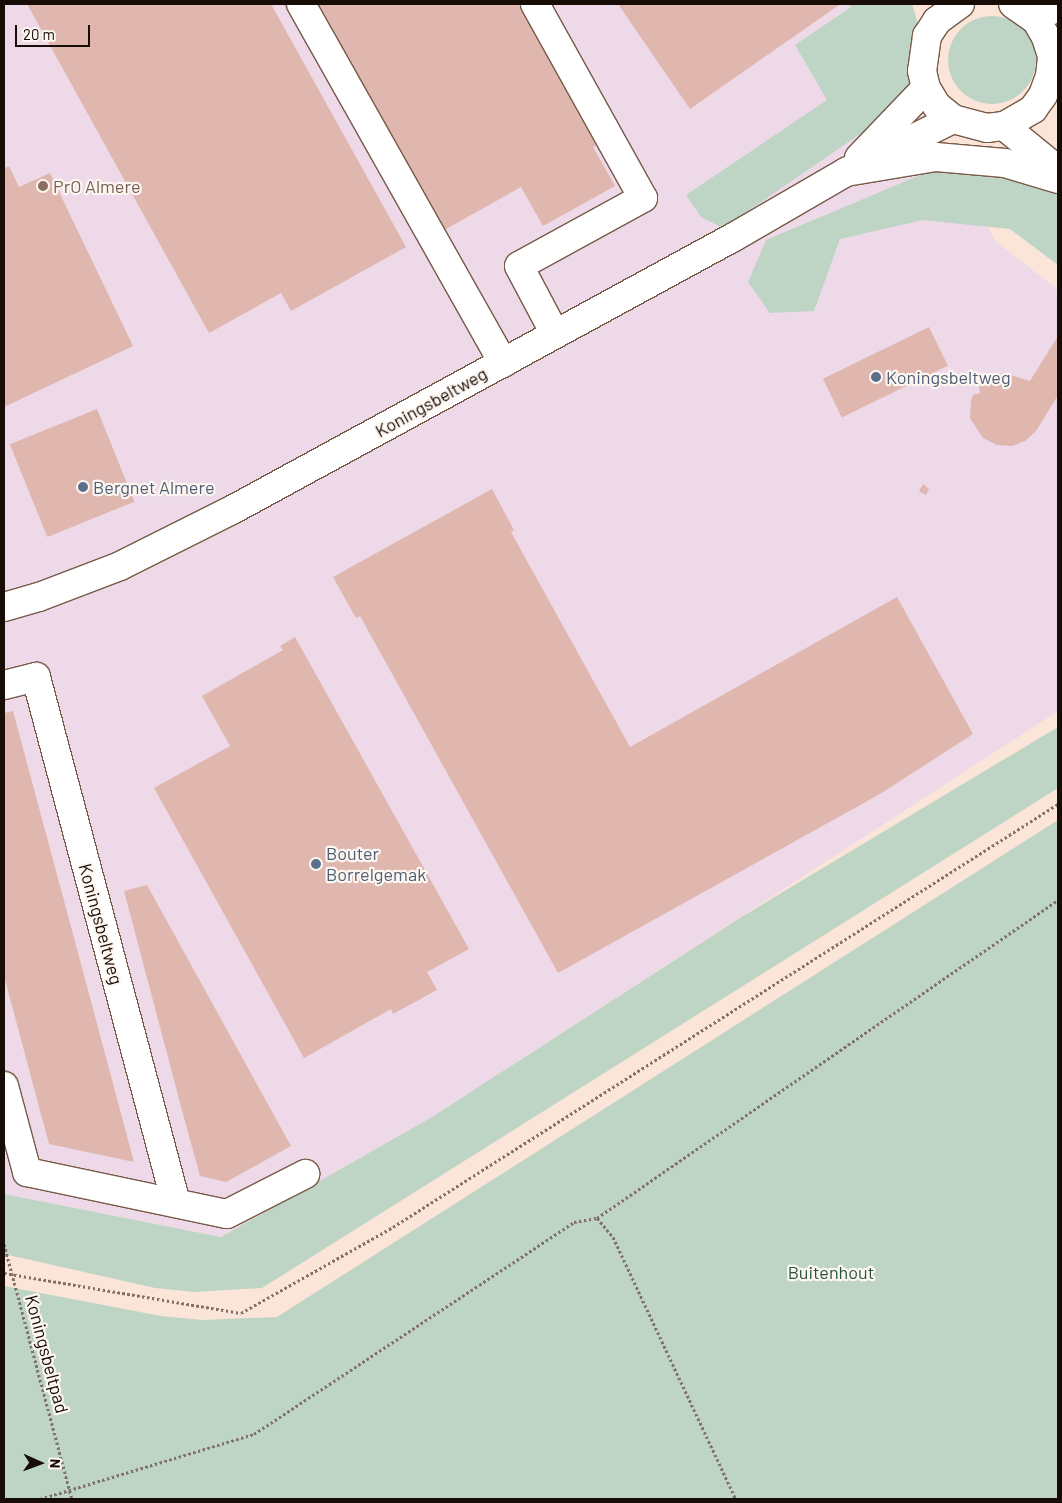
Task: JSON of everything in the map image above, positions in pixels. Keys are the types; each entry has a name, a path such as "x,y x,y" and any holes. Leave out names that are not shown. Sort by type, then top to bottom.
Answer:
{"street":[{"path":"301,4 503,363"},
{"path":"535,4 643,198 518,266 556,334"},
{"path":"960,4 931,12 922,53 926,88 937,106 953,119 987,128 1004,126 1033,109 1051,102 1050,76 1052,56 1046,37 1036,20 1013,4"},
{"path":"1036,20 1058,5"},
{"name":"Koningsbeltweg","path":"846,172 926,88"},
{"name":"Koningsbeltweg","path":"4,607 39,597 120,566 232,510 556,334 846,172 953,119"},
{"path":"1004,126 1058,170"},
{"path":"846,172 936,157 1005,163 1058,179"},
{"name":"Koningsbeltweg","path":"4,685 36,677 176,1203"},
{"path":"4,1086 27,1172 227,1214 305,1174"}],"path":[{"path":"4,1274 241,1313 393,1227 1058,804"},
{"path":"40,1499 254,1434 574,1222 597,1218 1058,900"},
{"path":"597,1218 613,1237 736,1499"},
{"name":"Koningsbeltpad","path":"4,1244 72,1499"}],"shaded area":[{"path":"4,4 864,4 905,64 995,241 1058,290 1058,711 432,1117 221,1237 4,1194"}],"green space":[{"path":"849,4 912,4 918,24 911,88 888,115 723,228 701,217 686,195 827,100 795,45 851,7"},
{"path":"992,16 1009,20 1023,29 1032,43 1036,60 1032,77 1023,91 1009,100 992,104 975,100 961,91 952,77 948,60 952,43 961,29 975,20"},
{"path":"969,167 1058,191 1058,265 1010,229 923,220 840,239 814,311 770,313 748,282 766,240 937,168"},
{"path":"1058,727 1058,788 262,1288 195,1292 155,1288 4,1254 4,1194 221,1237 432,1117 743,916"},
{"name":"Buitenhout","path":"1058,820 1058,1499 4,1499 4,1286 161,1316 202,1320 277,1317"}],"building":[{"path":"27,4 271,4 406,247 291,311 281,293 209,333"},
{"path":"311,4 527,4 604,141 593,147 615,186 543,226 521,187 439,233"},
{"path":"618,4 838,4 839,5 690,109"},
{"name":"PrO Almere","path":"9,166 19,187 50,173 133,346 4,407 4,169"},
{"path":"929,327 948,366 842,417 823,379"},
{"path":"1058,336 1058,395 1036,431 1025,441 1012,446 997,445 983,438 970,418 971,401 973,395 980,393 979,386 990,377 1004,373 1030,381"},
{"path":"97,409 134,502 47,537 10,444"},
{"path":"923,484 929,489 926,495 919,491"},
{"path":"492,489 514,530 511,532 630,747 897,597 973,734 880,794 558,973 360,616 356,618 333,577"},
{"path":"295,637 469,949 427,972 437,990 393,1014 391,1009 304,1058 154,788 230,746 202,696 283,650 280,646"},
{"path":"13,711 134,1162 49,1144 4,976 4,713"},
{"path":"147,885 291,1146 226,1182 200,1176 183,1114 124,891"}],"place":[{"name":"PrO Almere","path":"43,186"},
{"name":"Koningsbeltweg","path":"876,377"},
{"name":"Bergnet Almere","path":"83,487"},
{"name":"Bouter Borrelgemak","path":"316,864"}]}
